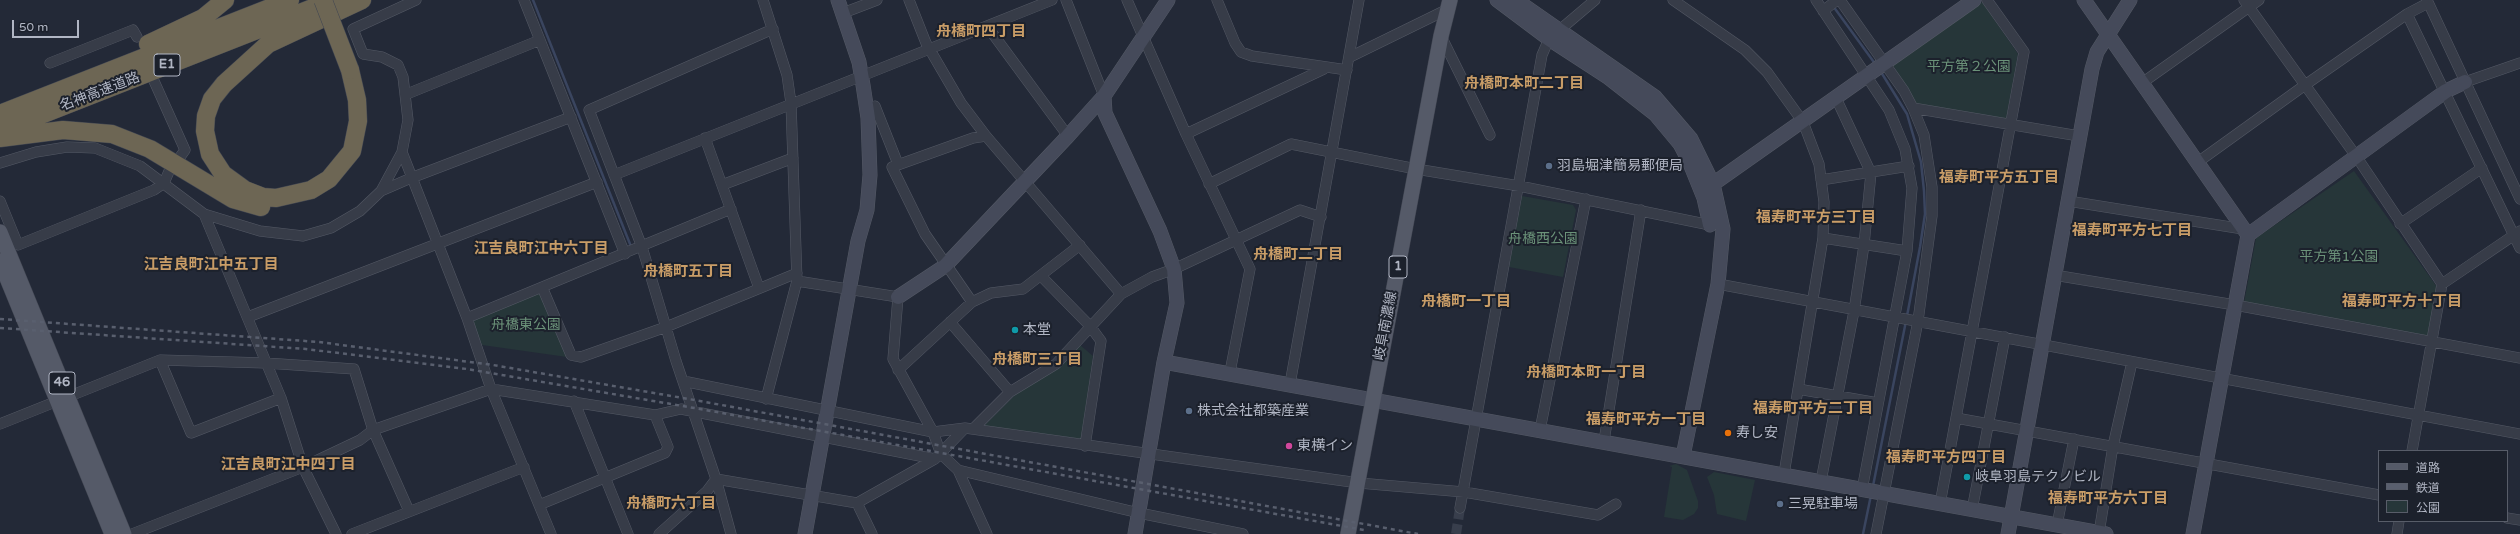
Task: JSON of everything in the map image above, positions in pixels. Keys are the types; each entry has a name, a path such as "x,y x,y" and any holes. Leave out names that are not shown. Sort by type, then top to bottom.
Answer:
{"highway":[{"path":"0,113 203,18 225,0"},
{"name":"名神高速道路","path":"0,113 290,0"},
{"path":"0,138 63,130 112,134 150,149 233,200 259,207 291,208 321,197 335,188 347,176 359,159 368,136 370,104 323,0"},
{"path":"334,0 355,68 358,121 352,151 329,179 311,190 276,198 263,197 245,190 223,174 210,154 205,130 206,116 212,99 224,84 268,44 362,0"},
{"name":"名神高速道路","path":"0,131 334,0"}],"main road":[{"name":"岐阜南濃線","path":"1348,534 1359,483 1373,400 1448,5"},
{"name":"46","path":"7,238 112,534"},
{"name":"46","path":"0,261 124,534"}],"street":[{"path":"0,164 36,152 67,147 95,148 114,154 140,166 164,182 204,214 260,231 303,236 331,228 360,211 381,191 402,152 408,120 407,94 398,66 382,57 363,54 353,29 416,0"},
{"path":"524,0 599,184 625,254"},
{"path":"763,0 787,75 791,103 797,277 766,399"},
{"path":"805,534 811,494 858,242 867,210 870,176 868,118 862,76 838,0"},
{"path":"843,13 877,0"},
{"path":"909,0 930,50 961,103 986,136 1121,294"},
{"path":"248,317 599,184 791,103 930,50 1052,0"},
{"path":"1066,0 1104,96 1105,113 1160,231 1174,269 1177,303 1164,362 1135,534"},
{"path":"1127,0 1186,134 1250,268 1230,372"},
{"path":"542,287 571,355 581,357 666,327 759,288 797,277 850,290 898,297 945,266 1068,136 1104,96 1168,0"},
{"path":"1218,0 1235,43 1241,52 1252,56 1324,69 1347,70"},
{"path":"1290,384 1350,57 1359,0"},
{"path":"1497,0 1655,97 1691,139 1713,184 1723,228 1718,284 1683,456"},
{"path":"1209,184 1291,144 1416,170 1519,186 1710,225 1704,198 1689,161 1667,126 1638,100 1554,34 1516,0"},
{"path":"1460,508 1542,55 1554,34 1595,0"},
{"path":"1673,0 1745,50 1778,86 1803,122 1819,164 1824,202 1823,238 1784,474"},
{"path":"1816,0 1877,70 1913,108 1924,135 1932,187 1932,216 1914,321 1872,492"},
{"path":"1824,10 1837,0 1877,70 1889,110 1909,166 1912,188 1907,250 1896,317 1878,403 1872,492 1876,534"},
{"path":"1713,184 1877,70 1974,0"},
{"path":"1940,504 2024,52 1987,0"},
{"path":"2084,0 2198,162 2245,232 2235,305 2193,534"},
{"path":"2008,534 2092,69 2097,52 2130,0"},
{"path":"2142,83 2247,3 2259,0"},
{"path":"2198,162 2305,85 2427,1 2520,199"},
{"path":"2247,3 2356,156 2400,224 2442,284 2412,450"},
{"path":"1350,57 1448,5"},
{"path":"2407,14 2446,91 2482,168 2517,233 2520,248"},
{"path":"987,26 1068,136"},
{"path":"731,534 716,479 683,381 642,247 614,178 589,110 773,29"},
{"path":"50,62 133,30 137,37"},
{"path":"1441,36 1490,135"},
{"path":"407,94 540,40"},
{"path":"2068,202 2245,232 2356,156 2446,91 2465,82 2520,63"},
{"path":"1186,134 1324,69"},
{"path":"154,81 185,150 180,157"},
{"path":"1821,481 1854,311 1864,245 1871,173 1836,98"},
{"path":"876,106 898,164"},
{"path":"1913,108 2079,136"},
{"path":"381,191 411,178 571,117"},
{"path":"972,302 945,266 925,234 892,167 973,138 986,136"},
{"path":"705,138 759,288"},
{"path":"402,152 467,318 491,388 539,505 548,533"},
{"path":"722,185 793,158"},
{"path":"1821,180 1909,166"},
{"path":"0,200 7,238 18,245 154,190 164,182 170,168"},
{"path":"2400,224 2482,168"},
{"path":"1540,430 1586,199"},
{"path":"467,318 731,209"},
{"path":"716,479 857,503 938,456 1010,392 1056,364 1121,294 1152,277 1174,269 1300,210 1321,217"},
{"path":"1604,441 1640,210"},
{"path":"204,214 281,398 302,466 336,534"},
{"path":"2442,284 2517,233"},
{"path":"1823,238 1907,250"},
{"path":"898,370 972,302 992,293 1024,289 1080,245"},
{"path":"2054,275 2235,305 2520,358"},
{"path":"1041,276 1090,326 1101,341 1085,446"},
{"path":"1718,284 1854,311 1896,317 2520,434"},
{"path":"898,297 893,359 933,432 938,456"},
{"path":"950,322 1010,392"},
{"path":"1972,510 2005,338"},
{"path":"160,360 191,433 281,398"},
{"path":"0,424 160,360 266,363 354,370 373,430 409,511"},
{"path":"1164,362 1230,372 1373,400 2103,533 2113,446 2132,362"},
{"path":"683,381 933,432 969,429 1359,483 1464,492 1598,515 1616,504"},
{"path":"132,534 302,466 360,440 373,430 491,388 655,416 681,409 938,456 958,470 1139,513 1242,534"},
{"path":"1798,389 1878,403"},
{"path":"574,401 628,534"},
{"path":"539,505 605,480 665,453 668,447 655,416"},
{"path":"1956,418 2378,495"},
{"path":"2057,525 2074,439"},
{"path":"352,534 524,467"},
{"path":"958,470 984,533"},
{"path":"659,534 707,492 716,479"},
{"path":"857,503 872,534"},
{"path":"2508,518 2520,520"},
{"path":"2397,534 2399,522"}],"green space":[{"name":"平方第２公園","path":"1982,2 2018,54 2006,120 1916,105 1893,65"},
{"name":"平方第1公園","path":"2354,171 2437,287 2428,337 2244,303 2256,238"},
{"name":"舟橋西公園","path":"1522,196 1573,205 1576,210 1563,277 1509,267"},
{"name":"舟橋東公園","path":"539,293 567,357 482,345 472,321"},
{"path":"1080,345 1093,356 1081,439 984,426 1015,395 1059,366"},
{"path":"1676,464 1687,470 1698,501 1698,508 1694,514 1683,520 1664,517 1672,467 1669,466"},
{"path":"1714,472 1755,480 1746,521 1717,514 1714,495 1707,477"}],"waterway":[{"path":"533,0 630,244"},
{"path":"1833,6 1876,65"},
{"path":"1881,72 1907,114 1921,162 1925,214 1907,316"},
{"path":"1873,486 1906,321"},
{"path":"1863,534 1871,495"}],"tunnel":[{"path":"1456,534 1460,508"}],"railway":[{"path":"0,319 319,342 493,365 700,401 1418,534"},
{"path":"0,328 306,349 467,369 700,409 1364,530"}],"place":[{"name":"羽島堀津簡易郵便局","path":"1549,166"},
{"name":"本堂","path":"1015,330"},
{"name":"株式会社都築産業","path":"1189,411"},
{"name":"寿し安","path":"1728,433"},
{"name":"東横イン","path":"1289,446"},
{"name":"岐阜羽島テクノビル","path":"1967,477"},
{"name":"三晃駐車場","path":"1780,504"}],"district":[{"name":"舟橋町四丁目","path":"981,32"},
{"name":"舟橋町本町二丁目","path":"1524,84"},
{"name":"福寿町平方五丁目","path":"1999,178"},
{"name":"福寿町平方三丁目","path":"1816,218"},
{"name":"福寿町平方七丁目","path":"2132,231"},
{"name":"江吉良町江中六丁目","path":"541,249"},
{"name":"舟橋町二丁目","path":"1298,255"},
{"name":"江吉良町江中五丁目","path":"211,265"},
{"name":"舟橋町五丁目","path":"688,272"},
{"name":"舟橋町一丁目","path":"1466,302"},
{"name":"福寿町平方十丁目","path":"2402,302"},
{"name":"舟橋町三丁目","path":"1037,360"},
{"name":"舟橋町本町一丁目","path":"1586,373"},
{"name":"福寿町平方二丁目","path":"1813,409"},
{"name":"福寿町平方一丁目","path":"1646,420"},
{"name":"福寿町平方四丁目","path":"1946,458"},
{"name":"江吉良町江中四丁目","path":"288,465"},
{"name":"福寿町平方六丁目","path":"2108,499"},
{"name":"舟橋町六丁目","path":"671,504"}]}
